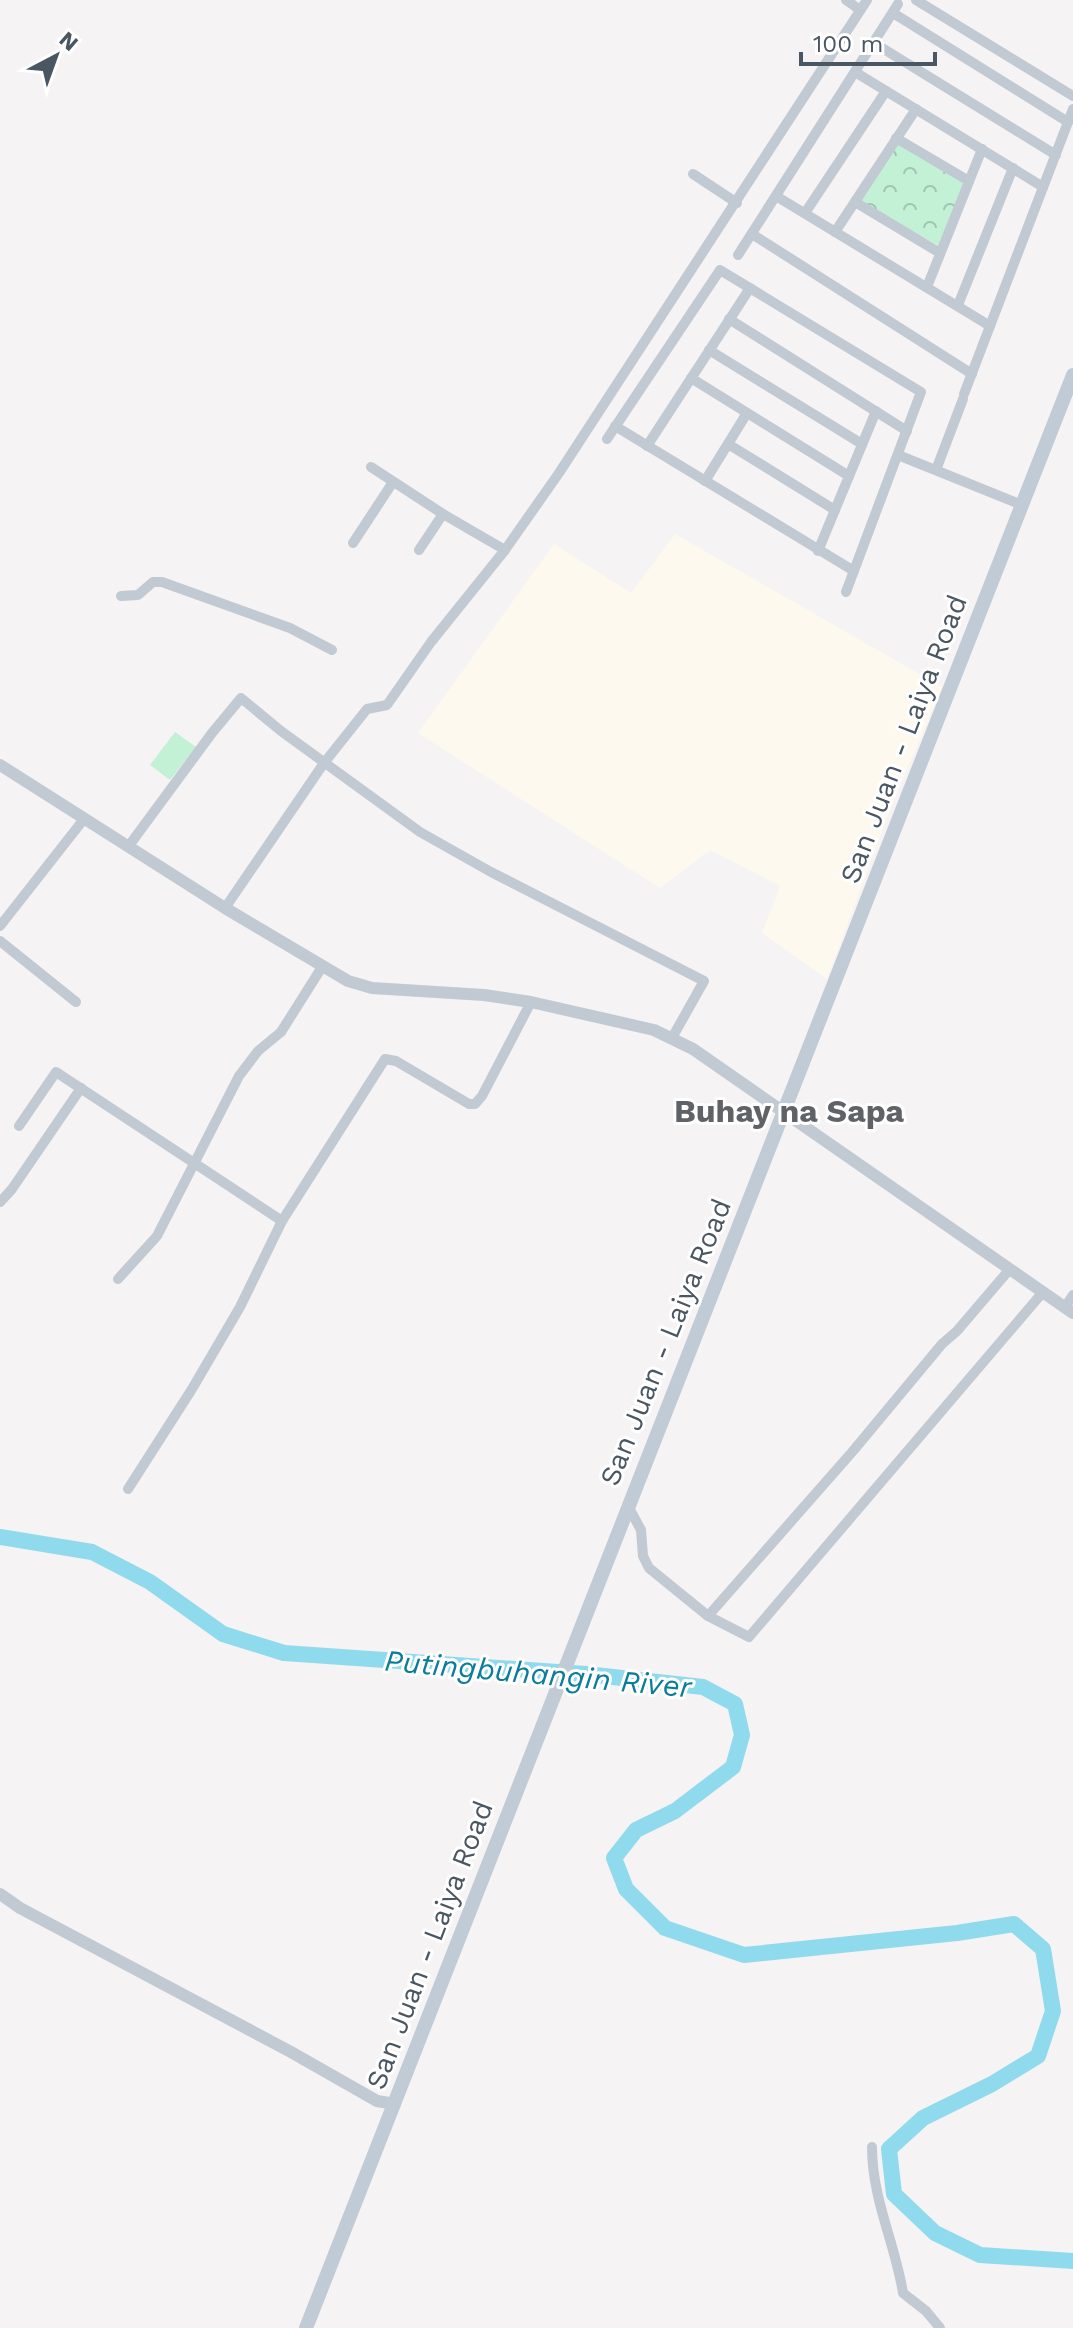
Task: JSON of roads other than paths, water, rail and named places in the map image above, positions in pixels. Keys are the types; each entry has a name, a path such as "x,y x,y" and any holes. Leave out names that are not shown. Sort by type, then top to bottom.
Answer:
{"main road":[{"name":"San Juan - Laiya Road","path":"306,2328 1073,375"}],"street":[{"path":"846,0 860,10"},
{"path":"225,908 324,763 367,709 387,705 431,642 505,550 737,203 867,0"},
{"path":"916,0 1073,96"},
{"path":"725,273 896,8 1068,122"},
{"path":"874,43 1056,155"},
{"path":"855,72 1043,187"},
{"path":"805,213 886,91"},
{"path":"835,232 916,109"},
{"path":"936,470 1073,109"},
{"path":"896,138 969,181"},
{"path":"927,287 982,149"},
{"path":"958,305 1013,168"},
{"path":"693,174 737,203"},
{"path":"776,196 990,326"},
{"path":"855,202 940,253"},
{"path":"752,234 972,374"},
{"path":"607,439 720,270 921,392 846,592"},
{"path":"647,446 750,288"},
{"path":"729,319 907,431"},
{"path":"644,350 660,360"},
{"path":"709,350 862,444"},
{"path":"691,378 849,476"},
{"path":"818,551 876,411"},
{"path":"705,481 747,413"},
{"path":"615,426 854,571"},
{"path":"728,444 835,510"},
{"path":"898,455 1022,505"},
{"path":"371,467 505,550"},
{"path":"353,543 393,482"},
{"path":"419,550 443,514"},
{"path":"121,596 138,595 153,582 162,582 290,628 332,650"},
{"path":"128,847 241,698 420,832 491,872 704,981 672,1038"},
{"path":"0,765 225,908 348,981 372,988 484,995 531,1002 654,1030 672,1038 693,1049 1069,1310 1073,1295"},
{"path":"0,926 84,819"},
{"path":"0,941 76,1002"},
{"path":"118,1279 157,1236 239,1076 258,1051 281,1032 322,967"},
{"path":"128,1489 240,1307 282,1221 385,1059 396,1061 469,1104 475,1104 531,1002"},
{"path":"19,1126 56,1072 282,1221"},
{"path":"0,1202 81,1088"},
{"path":"708,1616 1009,1270"},
{"path":"628,1506 641,1530 643,1556 649,1568 708,1616 749,1637 1043,1292"},
{"path":"0,1894 20,1908 377,2101 395,2104"},
{"path":"872,2147 877,2200 903,2293 926,2311 940,2328"}],"waterway":[{"name":"Putingbuhangin River","path":"0,1537 92,1552 150,1582 223,1634 284,1653 586,1674 703,1687 735,1704 742,1735 733,1767 675,1811 636,1830 614,1858 626,1889 665,1928 744,1955 957,1933 1014,1924 1043,1949 1053,2011 1038,2056 992,2084 923,2118 889,2149 894,2194 935,2233 980,2255 1073,2261"}],"district":[{"name":"Buhay na Sapa","path":"789,1111"}]}
